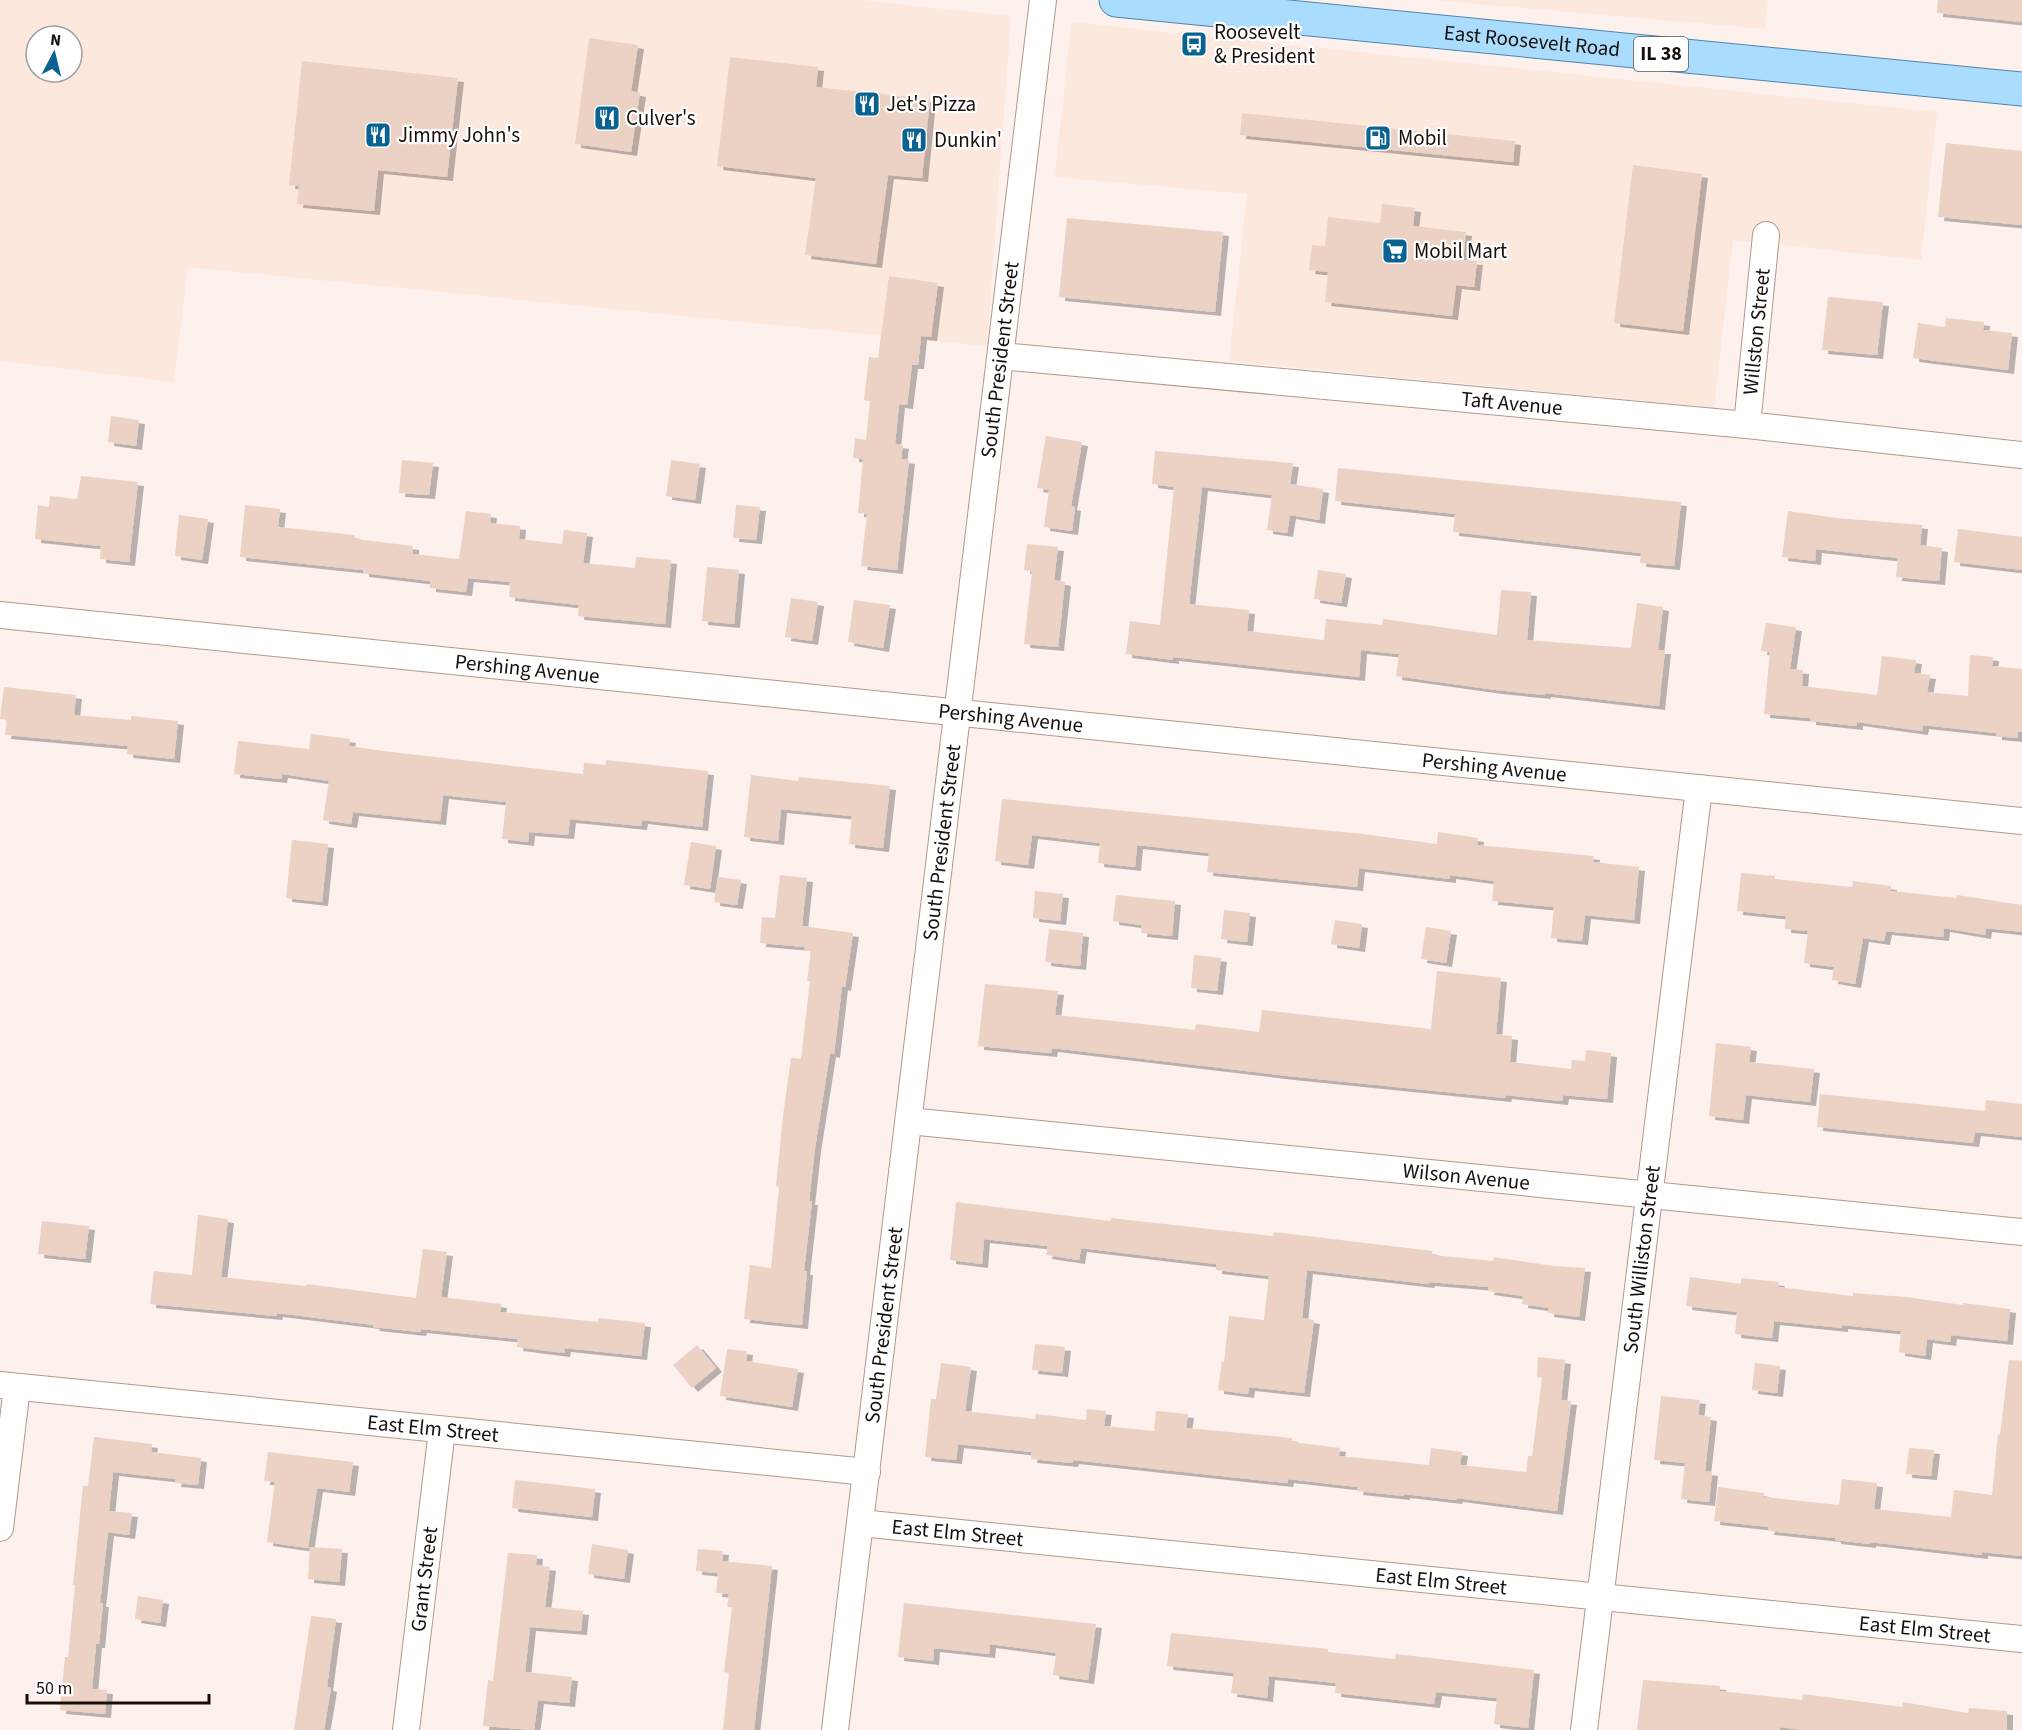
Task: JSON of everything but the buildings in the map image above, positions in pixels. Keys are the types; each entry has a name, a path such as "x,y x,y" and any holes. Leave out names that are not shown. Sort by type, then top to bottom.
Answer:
{"main road":[{"name":"East Roosevelt Road","path":"1116,0 2022,89"}],"street":[{"name":"South President Street","path":"860,1523 1043,0"},
{"name":"Willston Street","path":"1747,425 1766,235"},
{"name":"Taft Avenue","path":"1001,356 1747,425 2022,454"},
{"name":"Pershing Avenue","path":"0,615 2022,821"},
{"name":"South Williston Street","path":"1584,1730 1699,788"},
{"name":"Wilson Avenue","path":"909,1121 2022,1232"},
{"name":"East Elm Street","path":"8,1386 867,1472"},
{"path":"0,1528 8,1386"},
{"name":"Grant Street","path":"406,1730 442,1430"},
{"name":"East Elm Street","path":"860,1523 2022,1639"},
{"path":"835,1730 860,1523"}],"shaded area":[{"path":"0,0 860,0 1011,16 987,346 188,267 174,382 0,361"},
{"path":"1432,0 1768,0 1765,29"},
{"path":"1071,22 1937,112 1921,260 1733,240 1714,408 1229,361 1247,194 1055,177"}],"place":[{"name":"Roosevelt & President","path":"1194,44"},
{"name":"Jet's Pizza","path":"867,104"},
{"name":"Culver's","path":"607,118"},
{"name":"Jimmy John's","path":"378,135"},
{"name":"Mobil","path":"1378,138"},
{"name":"Dunkin'","path":"914,140"},
{"name":"Mobil Mart","path":"1395,251"}]}
